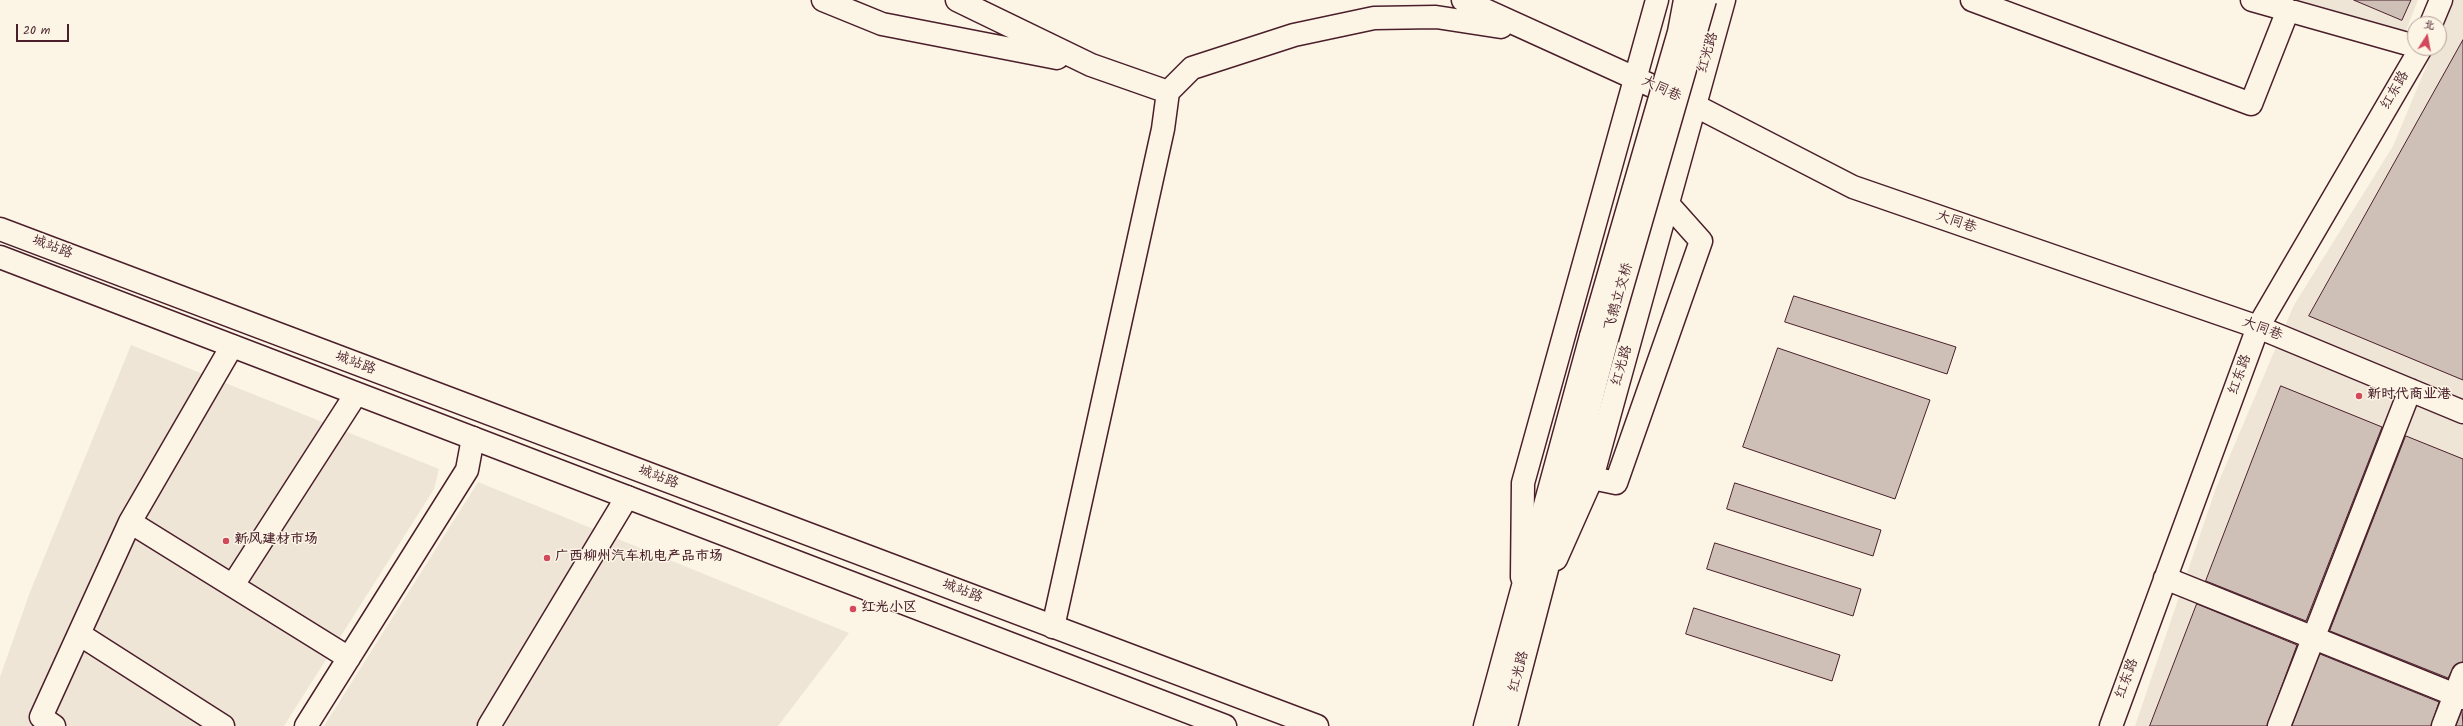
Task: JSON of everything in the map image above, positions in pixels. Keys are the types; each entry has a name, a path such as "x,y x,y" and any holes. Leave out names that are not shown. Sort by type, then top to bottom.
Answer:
{"street":[{"path":"823,0 882,24 954,36 1091,65"},
{"path":"957,0 1091,65 1168,92"},
{"name":"大同巷","path":"1463,0 1694,105 1853,187 2258,327 2463,412"},
{"name":"红光路","path":"1506,726 1531,593 1523,483 1657,0"},
{"name":"飞鹅立交桥","path":"1531,593 1599,337 1685,0"},
{"name":"飞鹅立交桥","path":"1599,337 1705,0"},
{"name":"红光路","path":"1485,726 1531,593 1592,478 1724,0"},
{"path":"1972,0 2251,104 2288,10"},
{"path":"2252,0 2407,44"},
{"path":"2434,16 2440,0"},
{"path":"1053,627 1163,129 1168,92 1192,68 1294,35 1374,18 1436,17 1532,32"},
{"name":"红东路","path":"2111,726 2258,327 2417,56"},
{"path":"1592,478 1616,483 1701,241 1668,204"},
{"name":"城站路","path":"0,229 1317,726"},
{"name":"城站路","path":"0,257 1225,726"},
{"path":"54,726 40,717 130,522 232,346"},
{"path":"2278,726 2410,390"},
{"path":"233,585 356,394"},
{"path":"306,726 467,470 473,438"},
{"path":"489,726 627,498"},
{"path":"130,522 348,658"},
{"path":"2165,578 2459,696"},
{"path":"79,634 223,726"},
{"path":"2443,726 2459,696 2463,674"}],"shaded area":[{"path":"2297,0 2418,0 2412,16 2407,16 2407,28 2405,33"},
{"name":"新时代商业港","path":"2454,0 2463,0 2463,726 2135,726 2216,488 2294,305 2393,146 2431,56 2447,56 2447,17"},
{"name":"新风建材市场","path":"131,345 439,469 434,489 284,726 0,726 0,677 30,592"},
{"name":"广西柳州汽车机电产品市场","path":"478,482 849,633 778,726 324,726"}],"building":[{"path":"2354,0 2411,0 2402,20"},
{"path":"2463,40 2463,380 2309,316"},
{"path":"1794,296 1956,347 1947,374 1785,322"},
{"path":"1778,348 1930,400 1895,499 1743,447"},
{"path":"2281,386 2382,427 2306,621 2206,581"},
{"path":"2406,436 2463,459 2463,662 2455,665 2448,678 2330,631"},
{"path":"1735,483 1881,530 1873,556 1727,509"},
{"path":"1715,543 1861,589 1853,616 1707,569"},
{"path":"2197,604 2297,645 2267,726 2150,726"},
{"path":"1694,608 1840,655 1832,681 1686,634"},
{"path":"2320,654 2439,702 2431,726 2292,726"},
{"path":"2462,710 2463,726 2456,726"}],"place":[{"name":"新时代商业港","path":"2359,396"},
{"name":"新风建材市场","path":"226,541"},
{"name":"广西柳州汽车机电产品市场","path":"547,558"},
{"name":"红光小区","path":"853,609"}]}
